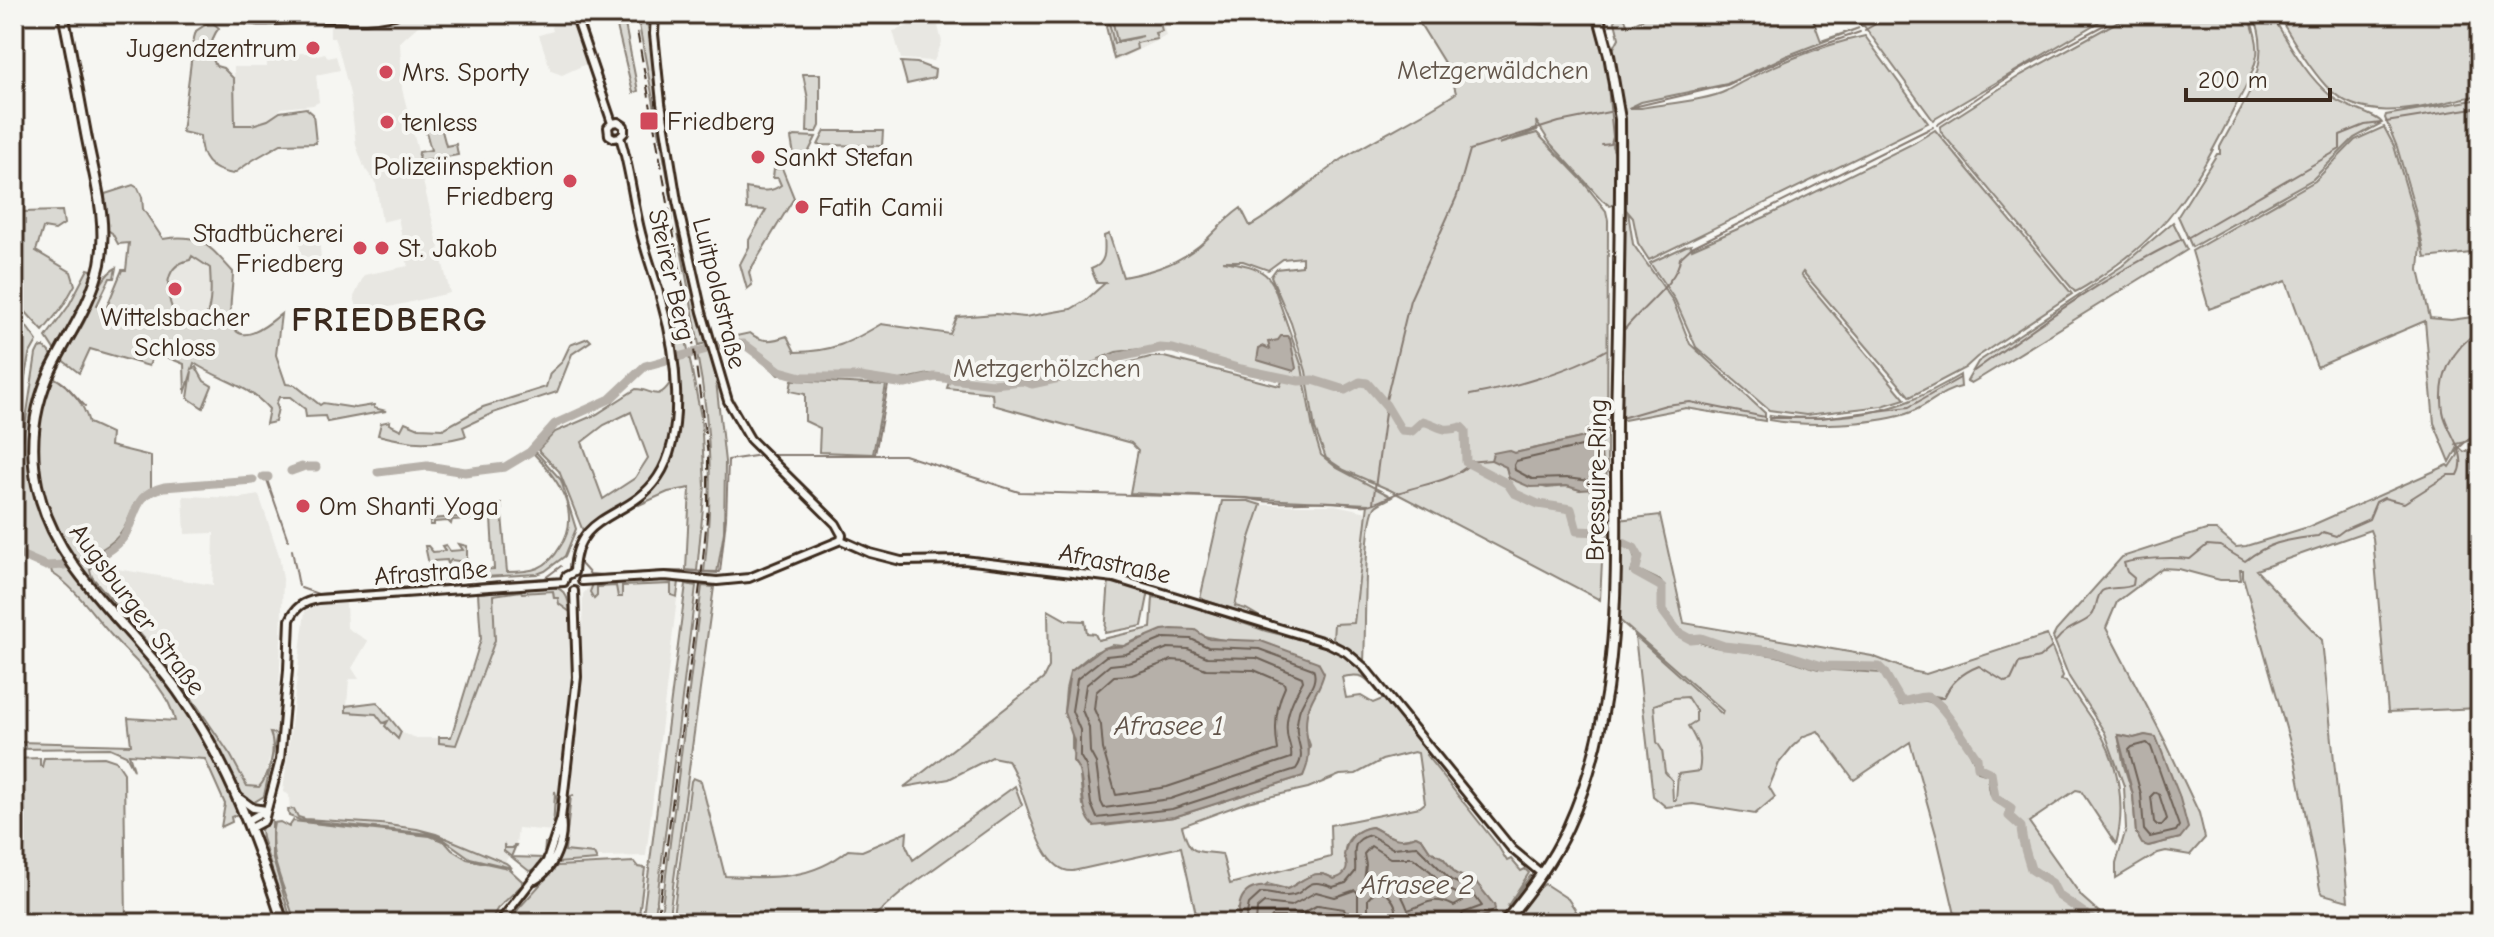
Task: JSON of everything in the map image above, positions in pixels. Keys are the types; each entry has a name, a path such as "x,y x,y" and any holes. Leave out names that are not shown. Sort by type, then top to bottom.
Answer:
{"main road":[{"name":"Augsburger Straße","path":"63,14 103,231 94,284 77,326 44,387 35,420 35,473 49,525 73,565 180,694 219,758 250,824 283,923"},
{"path":"227,14 255,19 350,19 395,14"},
{"name":"Bressuire-Ring","path":"1504,923 1542,874 1574,814 1600,736 1611,663 1620,119 1598,14"}],"street":[{"path":"575,14 612,123"},
{"name":"Luitpoldstraße","path":"655,14 661,103 677,201 712,349 733,413 757,447 836,524 841,531 841,540"},
{"path":"618,122 624,126 620,137 614,138 609,134 608,127 612,123 618,122"},
{"name":"Steirer Berg","path":"574,572 576,550 592,526 624,509 656,481 670,455 676,412 663,304 641,236 620,137"},
{"path":"582,581 665,576 717,581 749,578 841,540"},
{"name":"Afrastraße","path":"841,540 870,553 901,561 964,560 1114,578 1328,643 1346,652 1364,667 1512,849 1542,874"},
{"path":"574,572 579,574 582,581 580,588 574,591 564,582 566,576 574,572"},
{"name":"Afrastraße","path":"266,810 280,760 290,620 301,604 318,599 564,582"},
{"path":"499,923 510,906 546,871 560,840 577,677 574,591"},
{"path":"238,797 253,808 266,810 264,821 250,824"}],"shaded area":[{"path":"419,14 489,14 418,26 400,42 402,89 450,293 359,314 354,297 364,275 408,266 398,218 382,222 376,184 364,167 356,145 350,94 339,51 334,38 330,38 330,26 373,24"},
{"path":"1102,14 1161,14 1166,36 1114,62"},
{"path":"570,16 586,64 562,75 551,71 539,35 553,31 550,20"},
{"path":"936,18 942,42 934,61 901,59 893,31"},
{"path":"308,53 313,56 325,53 328,58 336,56 340,70 316,75 319,102 282,108 268,120 252,125 235,125 234,67 267,67 267,54"},
{"path":"298,226 318,226 321,258 301,257"},
{"path":"192,256 210,268 211,288 210,309 206,318 192,325 177,321 167,295 172,269"},
{"path":"259,495 279,555 283,579 278,728 259,787 246,786 231,756 187,691 92,577 91,570 93,565 213,585 214,533 185,534 183,496 240,498"},
{"path":"1261,505 1336,505 1367,512 1354,623 1334,625 1333,640 1235,606 1250,538"},
{"path":"664,580 679,582 646,856 561,858 581,676 583,594 591,585"},
{"path":"560,589 569,601 572,687 553,831 518,828 516,845 505,862 418,829 387,823 295,819 290,810 289,795 283,792 305,611 319,604 346,602 347,628 368,641 352,668 359,679 349,679 347,706 377,702 399,732 417,738 450,738 481,639 478,593"},
{"path":"1687,697 1696,711 1696,721 1688,726 1700,746 1701,762 1699,771 1678,774 1676,781 1665,772 1662,750 1657,742 1654,705"}],"green space":[{"path":"614,14 623,14 638,91 633,93"},
{"path":"637,14 646,14 675,208 706,343 699,345"},
{"path":"1103,14 1107,14 1114,43 1143,36 1117,41 1111,14 1158,14 1162,31 1155,33 1157,39 1136,43 1137,49 1114,59"},
{"path":"1417,14 1477,14 1517,23 1545,25 1547,14 1595,14 1607,61 1616,119 1612,146 1616,157 1616,204 1610,206 1602,200 1550,143 1536,121 1537,130 1499,144 1537,133 1580,178 1606,211 1608,220 1607,467 1600,600 1326,458 1315,429 1306,371 1291,323 1271,276 1276,269 1302,266 1302,257 1283,259 1268,270 1243,261 1223,261 1257,269 1273,284 1302,367 1313,429 1321,455 1337,468 1392,497 1376,506 1369,532 1364,660 1333,640 1334,624 1354,623 1368,504 1130,493 1138,450 1131,443 993,405 992,393 947,388 951,376 929,374 900,380 872,376 778,375 757,355 730,347 722,339 750,333 768,340 787,336 795,352 808,352 841,345 881,324 950,334 957,317 996,314 1025,317 1071,309 1105,283 1097,283 1091,269 1102,260 1104,236 1109,234 1123,277 1168,264 1199,246 1241,208 1250,226 1339,161 1456,93 1451,74","holes":["1156,347 1177,350 1284,376 1280,386 1164,357 1150,357 1097,371 1099,359 1116,352","1585,437 1580,490 1567,486 1547,488 1509,478 1506,467 1515,453"]},
{"path":"1613,14 1623,14 1628,26 1653,14 1811,14 1821,41 1859,28 1786,56 1727,84 1641,102 1629,108 1718,94 1793,58 1865,36 1928,123 1649,260 1638,243 1633,218 1628,212 1633,244 1673,301 1690,344 1765,413 1765,421 1686,408 1619,421 1624,335 1625,211 1620,209 1621,119 1610,55 1619,38"},
{"path":"1856,14 2112,14 1933,120 1861,26"},
{"path":"2122,14 2248,14 2254,29 2257,55 2230,117 2181,201 2151,237 2093,282 2075,292 1940,127 2021,75 2126,17"},
{"path":"2253,14 2271,14 2306,69 2332,97 2382,123 2354,138 2313,179 2192,247 2178,216 2217,154 2220,154 2220,147 2253,83 2261,49"},
{"path":"2277,14 2480,14 2480,95 2400,110 2360,107 2342,99 2326,86"},
{"path":"211,21 219,28 212,41 214,61 234,79 235,125 252,125 280,112 306,108 313,114 316,143 281,144 233,174 218,170 208,162 202,151 200,136 182,132 194,38 196,31"},
{"path":"901,62 917,63 935,70 934,78 907,84"},
{"path":"803,74 820,74 820,126 817,132 807,132 808,99"},
{"path":"2480,99 2480,252 2425,258 2415,209 2386,115"},
{"path":"440,123 446,146 456,144 458,155 418,162 419,152 431,150 425,128"},
{"path":"2384,127 2394,146 2421,245 2419,270 2430,318 2451,320 2480,316 2477,420 2468,441 2456,444 2464,452 2480,446 2480,708 2388,712 2370,530 2256,570 2322,640 2348,901 2323,894 2295,760 2243,570 2240,570 2241,580 2220,580 2179,569 2162,568 2117,602 2106,628 2199,813 2205,838 2190,855 2166,851 2158,853 2116,878 2116,864 2126,829 2124,786 2105,733 2069,677 2053,637 2056,631 2122,557 2206,530 2216,530 2236,547 2246,546 2308,527 2448,465 2450,467 2458,455 2457,449 2450,462 2434,423 2425,321 2317,367 2286,281 2209,309 2192,251 2315,181 2355,140","holes":["2118,735 2134,738 2145,735 2156,738 2184,813 2180,838 2149,846 2136,833 2133,795"]},
{"path":"1935,130 2072,294 1965,368 1910,397 1803,272 1801,275 1905,399 1882,406 1806,415 1769,410 1696,347 1675,300 1650,263 1686,246 1691,245 1692,249 1765,217"},
{"path":"825,131 883,131 882,146 818,145"},
{"path":"816,137 802,165 795,161 791,138"},
{"path":"782,168 794,198 749,272 752,285 747,289 740,264 766,210 747,209 746,188 764,191 777,188 781,185 778,178 773,178 774,169"},
{"path":"133,185 142,197 143,209 163,239 196,240 217,255 233,272 231,318 239,333 253,332 281,314 276,355 286,384 295,385 320,405 355,408 374,405 374,408 386,411 327,422 325,416 306,417 305,409 290,397 279,397 275,422 266,424 269,409 261,401 243,388 194,363 192,369 196,367 204,381 212,386 203,408 188,398 192,371 185,394 184,364 154,352 149,366 90,349 79,373 61,359 82,326 105,278 116,268 114,278 110,278 97,305 106,309 122,270 126,270 129,243 118,244 106,229 105,194","holes":["192,256 210,268 211,288 206,318 192,324 177,320 170,303 168,285 173,269"]},
{"path":"14,205 21,212 62,211 64,224 55,230 43,228 36,251 71,272 75,285 43,331 14,299"},
{"path":"2173,222 2187,250 1980,378 1971,383 1967,381 1978,362 2122,266"},
{"path":"88,269 94,271 83,304 55,351 46,337 68,307"},
{"path":"668,293 673,321 686,340 701,417 705,486 697,571 686,570 690,488 668,492 639,505 637,502 663,473 676,441 677,387 663,294"},
{"path":"14,309 37,341 29,355 18,414 14,413 14,346 18,340 14,337"},
{"path":"588,338 591,341 572,354 557,392 493,413 463,427 466,436 422,442 378,435 381,423 390,421 389,424 401,430 405,422 419,428 443,429 483,407 546,387 550,373 562,362 570,345"},
{"path":"44,347 54,357 41,384 29,439 30,467 45,522 73,574 144,654 200,737 238,814 231,817 232,822 221,827 225,804 205,759 129,754 134,770 126,755 110,748 14,749 14,676 20,677 19,742 131,745 128,718 175,721 158,686 77,594 51,569 14,556 14,451 23,439 36,354 39,348"},
{"path":"709,351 715,372 725,462 724,532 717,573 704,572 710,463 706,409 697,354"},
{"path":"670,367 672,420 666,454 659,470 635,497 583,531 559,471 538,450 555,432 597,414 636,389 658,394 670,383","holes":["631,412 648,458 635,478 603,499 582,442 604,425"]},
{"path":"1960,375 1961,387 1913,411 1891,418 1838,424 1769,420 1770,415 1822,417 1877,411 1915,398"},
{"path":"51,376 75,396 89,423 111,433 110,446 151,456 151,488 137,502 123,530 102,549 75,561 51,515 39,472 39,427"},
{"path":"792,380 886,385 873,454 819,452 820,428 805,421 805,394 790,391"},
{"path":"536,452 561,480 576,529 565,556 537,574 431,580 432,570 443,573 445,569 446,572 457,572 457,568 460,571 494,569 491,518 452,520 451,524 448,521 434,522 434,525 430,525 430,519 471,516 501,504 507,572 538,568 556,554 566,535 568,510 559,486 534,454"},
{"path":"1222,501 1248,501 1261,505 1250,538 1235,606 1262,618 1200,599"},
{"path":"1660,515 1684,623 1872,656 1926,674 2047,635 2063,676 2061,680 2066,681 2111,755 2120,800 2119,830 2116,844 2081,791 2076,790 2029,822 2082,897 2100,913 2097,923 1957,923 1910,742 1854,780 1818,731 1804,736 1779,763 1769,787 1775,797 1755,814 1693,804 1666,807 1653,796 1635,636 1722,714 1723,711 1616,617 1618,542 1632,549 1635,560 1631,573 1653,582 1661,589 1659,604 1662,615 1680,636 1715,647 1777,656 1818,669 1882,673 1900,705 1923,701 1934,704 1950,720 1978,772 1988,775 1991,795 1996,802 2005,806 2009,811 2009,820 2019,827 2027,863 2031,872 2035,871 2022,837 2023,825 2013,817 2008,803 1995,794 1991,773 1980,766 1943,704 1937,701 1940,697 1928,695 1902,699 1879,666 1816,663 1777,648 1724,644 1686,635 1664,609 1664,586 1661,581 1638,570 1639,557 1635,549 1617,537 1618,520","holes":["1687,697 1696,711 1696,721 1688,726 1698,747 1699,771 1678,774 1676,800 1673,800 1672,780 1665,772 1662,750 1657,742 1654,705"]},
{"path":"459,544 467,546 467,562 451,560 448,564 447,560 429,564 425,546 433,552 445,551 442,546 446,545 450,551 463,550"},
{"path":"97,559 98,565 93,565 90,570 92,577 180,681 231,756 247,786 259,787 263,782 272,754 270,733 277,734 264,796 251,804 242,795 215,740 187,697 79,566"},
{"path":"1109,579 1149,591 1142,626 1105,633"},
{"path":"679,582 677,597 671,595 671,584 622,586 622,597 618,597 616,586 597,587 594,599 590,592 593,584"},
{"path":"686,584 696,586 654,923 642,923"},
{"path":"702,586 714,587 668,923 660,923"},
{"path":"553,587 566,596 570,612 559,604 558,598 554,598 553,591 493,595 495,640 456,745 439,743 439,737 451,737 481,639 478,593"},
{"path":"1153,597 1181,602 1266,631 1327,646 1354,662 1382,693 1380,695 1364,678 1356,675 1342,677 1346,698 1361,696 1373,703 1385,698 1429,751 1426,755 1507,861 1511,859 1521,871 1525,869 1529,873 1507,907 1531,875 1528,886 1500,923 1423,923 1430,918 1446,920 1494,905 1475,881 1456,874 1443,858 1430,851 1422,839 1416,836 1398,839 1372,827 1359,831 1348,840 1345,852 1347,871 1341,877 1334,879 1315,874 1287,889 1268,884 1238,909 1236,923 1198,923 1181,847 1073,871 1060,868 1041,843 1007,760 992,757 949,779 904,787 1043,679 1049,667 1048,610 1066,620 1085,621 1087,633 1095,634 1098,640 1151,628","holes":["1184,632 1228,641 1305,731 1310,745 1303,776 1174,817 1104,826 1083,805 1079,767 1072,750 1072,731 1064,712 1070,672 1093,653 1112,645 1124,646 1138,639","1418,753 1425,803 1420,807 1330,825 1331,857 1230,884 1222,854 1194,850 1185,836 1182,826 1247,802 1308,788 1340,775 1356,774 1382,760"]},
{"path":"377,702 401,732 398,739 385,726 388,721 383,723 376,714 346,712 346,706"},
{"path":"104,757 116,761 124,773 126,923 14,923 14,759 40,758 42,767 44,758"},
{"path":"693,778 701,781 725,876 774,877 805,872 834,860 848,850 862,851 907,832 906,845 913,860 1015,786 1022,805 906,889 866,923 672,923"},
{"path":"555,791 557,821 543,861 537,869 529,871 512,857 544,858 545,843 549,843 553,832"},
{"path":"571,796 565,851 594,854 597,860 557,863"},
{"path":"294,809 298,817 305,819 381,824 436,834 512,868 470,858 443,839 430,834 300,820 289,816 288,810"},
{"path":"267,820 272,820 272,856 292,923 289,923 262,838 261,830"},
{"path":"293,821 430,836 445,842 467,859 508,868 522,881 522,885 497,909 490,923 295,923 275,861 272,835 274,823 280,822 289,827"},
{"path":"504,844 505,848 516,845 511,857 504,851"},
{"path":"634,862 638,867 645,868 638,923 510,923 519,908 557,866"},
{"path":"1545,884 1568,899 1584,923 1565,923 1560,917 1511,923 1537,888"}],"water":[{"path":"1281,336 1290,339 1294,371 1257,360 1259,348 1270,349 1268,342"},
{"path":"1585,437 1600,438 1602,464 1599,485 1595,489 1530,487 1509,478 1506,467 1491,460 1493,453 1508,450 1515,453"},
{"name":"Afrasee 1","path":"1172,629 1195,630 1209,639 1261,641 1318,662 1324,673 1307,714 1307,766 1303,776 1174,817 1094,826 1085,811 1080,776 1073,761 1074,741 1064,712 1070,672 1103,648 1124,646"},
{"path":"2118,735 2156,737 2179,795 2188,828 2180,838 2148,846 2142,844 2136,833 2133,795"},
{"name":"Afrasee 2","path":"1372,827 1398,839 1416,836 1422,839 1430,851 1443,858 1456,874 1475,881 1495,909 1478,918 1439,918 1423,923 1235,923 1239,918 1242,898 1253,888 1269,886 1287,889 1315,874 1334,879 1342,875 1346,870 1344,855 1347,844 1361,830"}],"waterway":[{"path":"1865,30 1893,14"},
{"path":"1937,125 2019,70 2106,24"},
{"path":"1629,108 1727,85 1789,57 1860,32"},
{"path":"1602,145 1611,144 1613,137 1608,87"},
{"path":"2386,122 2480,107"},
{"path":"1385,404 1410,300 1457,196 1470,150 1559,122 1614,111"},
{"path":"2187,238 2340,149 2340,135 2365,125 2381,123"},
{"path":"1625,329 1666,286 1680,258 1692,247 1933,127"},
{"path":"1974,371 2102,283 2182,239"},
{"path":"2056,641 2066,631 2089,618 2102,591 2133,585 2134,578 2127,572 2124,563 2156,558 2190,559 2207,545 2220,546 2245,561 2280,542 2318,536 2323,532 2336,536 2369,519 2376,502 2384,498 2404,503 2448,475 2458,475 2461,459 2445,419 2443,387 2454,355 2480,330"},
{"path":"719,345 744,344 780,371 802,377 860,377 905,384 935,377 993,384 1022,381 1032,384 1160,348 1241,369 1299,381 1313,380 1345,390 1360,382 1367,383 1386,405 1401,430 1412,431 1423,421 1445,429 1461,427 1465,431 1466,462 1508,484 1514,493 1538,504 1571,509 1577,531 1600,532 1634,548 1639,557 1635,572 1662,587 1662,610 1679,633 1690,639 1701,638 1724,646 1778,652 1822,666 1879,667 1901,701 1924,697 1933,699 1977,758 1978,767 1991,773 1995,797 2011,808 2009,816 2021,827 2031,869 2052,883 2058,895 2097,922"},
{"path":"14,346 23,352"},
{"path":"378,472 427,466 465,472 505,467 530,452 555,424 610,399 645,366 707,349"},
{"path":"1470,395 1540,378 1606,350"},
{"path":"1771,418 1821,418 1909,407 1960,378"},
{"path":"875,454 889,380"},
{"path":"60,381 65,385"},
{"path":"67,387 85,406"},
{"path":"1621,418 1666,405 1690,402 1765,417"},
{"path":"1373,503 1386,405"},
{"path":"1585,437 1586,430 1606,423"},
{"path":"2460,447 2474,434"},
{"path":"582,565 590,574 603,575 720,572 728,460 762,455"},
{"path":"769,455 904,455 1019,492 1247,498 1269,502 1363,505 1446,478 1470,464"},
{"path":"1466,462 1491,460"},
{"path":"291,471 302,467"},
{"path":"308,467 316,467"},
{"path":"263,477 268,477"},
{"path":"266,477 288,540"},
{"path":"77,563 98,557 117,544 126,533 142,499 155,490 253,480"},
{"path":"292,550 299,586"},
{"path":"14,552 46,566 65,565"},
{"path":"432,586 545,578 561,566"},
{"path":"301,588 318,594 423,586"},
{"path":"1932,698 1944,698 1958,679 1979,666 2005,682 2011,680 2019,663 2039,658 2052,647"}],"railway":[{"path":"634,14 693,342 708,456 708,507 702,569 657,923"}],"place":[{"name":"Jugendzentrum","path":"313,48"},
{"name":"Mrs. Sporty","path":"386,72"},
{"name":"Friedberg","path":"649,121"},
{"name":"tenless","path":"387,122"},
{"name":"Sankt Stefan","path":"758,157"},
{"name":"Polizeiinspektion Friedberg","path":"570,181"},
{"name":"Fatih Camii","path":"802,207"},
{"name":"Stadtbücherei Friedberg","path":"360,248"},
{"name":"St. Jakob","path":"382,248"},
{"name":"Wittelsbacher Schloss","path":"175,289"},
{"name":"Om Shanti Yoga","path":"303,506"}],"district":[{"name":"FRIEDBERG","path":"390,319"}],"park label":[{"name":"Metzgerwäldchen","path":"1493,70"},
{"name":"Metzgerhölzchen","path":"1047,368"}]}
